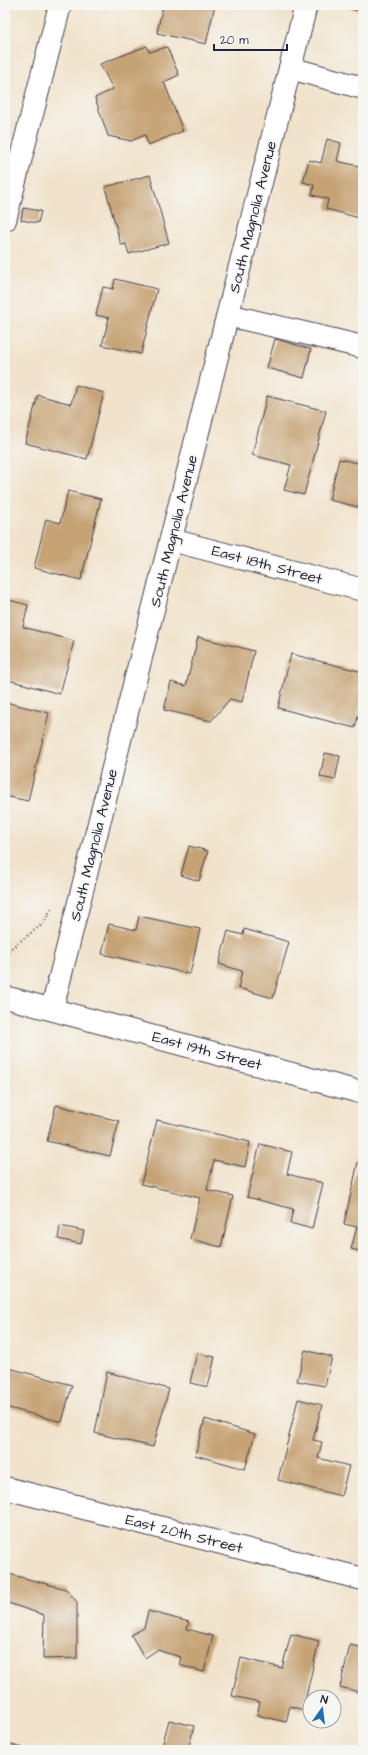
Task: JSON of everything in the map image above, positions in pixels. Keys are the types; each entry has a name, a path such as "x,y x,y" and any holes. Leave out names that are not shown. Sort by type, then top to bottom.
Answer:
{"street":[{"path":"5,220 60,5"},
{"name":"South Magnolia Avenue","path":"52,1009 306,5"},
{"path":"290,68 363,88"},
{"path":"228,315 363,347"},
{"name":"East 18th Street","path":"171,540 363,590"},
{"path":"5,997 52,1009"},
{"name":"East 19th Street","path":"52,1009 363,1093"},
{"name":"East 20th Street","path":"5,1488 363,1580"}],"building":[{"path":"163,5 215,5 206,44 157,33"},
{"path":"344,5 363,5 363,12 343,7"},
{"path":"147,46 149,52 167,47 179,75 164,82 183,131 148,145 145,135 131,141 108,136 95,98 113,89 100,64"},
{"path":"327,139 341,143 337,161 363,167 363,219 326,209 328,199 312,195 314,185 303,182 309,160 321,163"},
{"path":"150,175 169,243 129,254 126,244 121,245 105,187"},
{"path":"23,208 41,211 38,223 21,220"},
{"path":"115,279 157,289 141,354 102,345 109,318 96,315 103,287 113,289"},
{"path":"275,339 311,349 304,378 267,368"},
{"path":"76,385 104,393 87,459 25,443 38,395 71,404"},
{"path":"267,396 326,411 304,495 284,490 291,465 252,455"},
{"path":"339,459 363,464 363,508 329,500"},
{"path":"68,491 101,499 81,580 34,568 46,519 60,523"},
{"path":"5,599 28,605 23,627 74,641 60,694 5,679"},
{"path":"198,637 254,651 242,702 230,699 211,721 164,710 171,682 186,686"},
{"path":"291,654 363,672 363,695 355,728 278,708"},
{"path":"5,702 49,713 28,801 5,796"},
{"path":"325,753 340,756 335,780 320,777"},
{"path":"189,846 208,851 199,881 181,875"},
{"path":"139,916 200,929 190,974 102,954 109,924 136,930"},
{"path":"244,929 289,942 273,998 238,988 242,971 219,964 228,931 243,935"},
{"path":"56,1105 119,1121 110,1156 47,1141"},
{"path":"157,1120 250,1142 245,1167 214,1160 207,1190 233,1196 221,1247 190,1239 200,1198 141,1184"},
{"path":"260,1144 292,1152 287,1174 323,1183 312,1229 290,1223 293,1209 247,1197"},
{"path":"358,1162 363,1163 363,1252 351,1249 357,1227 344,1224"},
{"path":"60,1226 84,1231 81,1244 58,1239"},
{"path":"305,1350 332,1357 325,1386 297,1381"},
{"path":"197,1353 215,1357 208,1387 190,1383"},
{"path":"5,1367 72,1385 62,1422 5,1407"},
{"path":"107,1372 169,1389 153,1447 95,1433"},
{"path":"298,1399 322,1405 313,1440 322,1442 318,1458 349,1466 341,1496 278,1480"},
{"path":"205,1419 255,1434 245,1469 195,1455"},
{"path":"5,1573 66,1589 77,1602 77,1658 43,1659 44,1615 5,1602"},
{"path":"148,1611 189,1622 187,1629 213,1636 204,1672 179,1665 181,1657 157,1650 145,1658 131,1635 144,1628"},
{"path":"291,1634 319,1641 308,1689 302,1689 302,1710 290,1706 286,1722 257,1715 260,1702 232,1696 241,1658 282,1668"},
{"path":"350,1645 363,1648 363,1693 340,1687"},
{"path":"169,1720 194,1726 188,1750 161,1750"},
{"path":"5,1743 29,1750 5,1750"}]}
